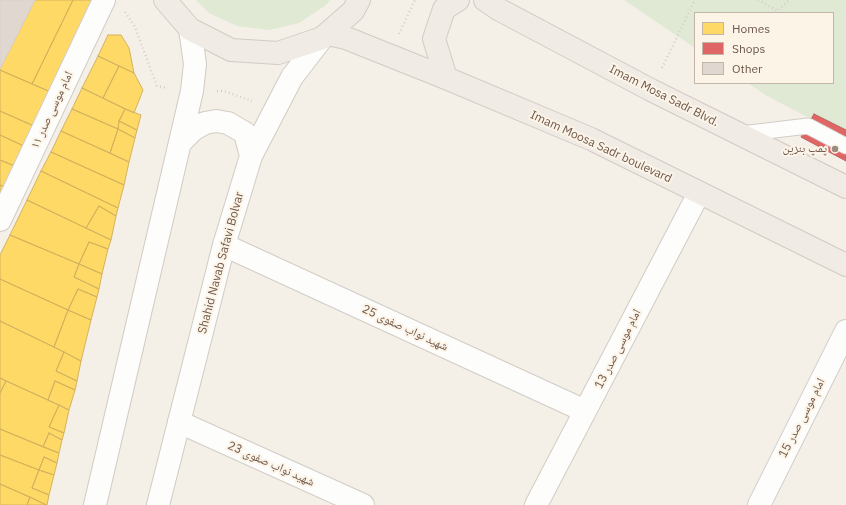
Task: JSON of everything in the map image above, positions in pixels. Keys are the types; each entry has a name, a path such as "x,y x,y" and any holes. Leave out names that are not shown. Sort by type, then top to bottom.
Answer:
{"main road":[{"path":"165,0 190,29 231,50 278,53 325,36 353,11 359,0"},
{"path":"446,78 434,39 444,9 458,0"},
{"name":"Imam Mosa Sadr Blvd.","path":"485,0 498,9 652,90 846,187"},
{"name":"Imam Moosa Sadr boulevard","path":"325,36 346,38 591,139 846,265"}],"street":[{"name":"امام موسی صدر ۱۱","path":"0,220 104,0"},
{"path":"95,505 192,91 195,64 190,29"},
{"name":"Shahid Navab Safavi Bolvar","path":"158,505 224,245 251,156 292,77 325,36"},
{"path":"180,142 194,129 205,123 216,121 228,123 245,133 251,156"},
{"name":"امام موسی صدر 13","path":"536,505 699,193"},
{"name":"شهید نواب صفوی 25","path":"224,245 585,411"},
{"name":"امام موسی صدر 15","path":"759,505 846,331"},
{"name":"شهید نواب صفوی 23","path":"179,422 363,505"}],"lane":[{"path":"741,134 808,126 846,146"}],"path":[{"path":"388,55 415,0"},
{"path":"652,90 695,0"},
{"path":"758,0 778,11 789,0"}],"green space":[{"path":"196,0 330,0 326,5 299,23 269,30 237,26 209,13"},
{"path":"624,0 846,0 846,137 767,96 749,84 834,84 834,12 694,12 694,47"}],"building: Homes":[{"path":"35,0 73,0 32,84 0,69"},
{"path":"73,0 95,0 53,93 32,84"},
{"path":"108,35 121,35 129,48 134,73 98,56"},
{"path":"98,56 119,66 103,98 82,88"},
{"path":"119,66 134,73 143,90 134,113 103,98"},
{"path":"0,70 53,93 36,127 0,111"},
{"path":"82,88 125,109 119,121 118,129 72,109"},
{"path":"72,109 118,129 110,153 61,131"},
{"path":"125,109 141,115 137,130 119,121"},
{"path":"0,111 36,127 26,147 0,135"},
{"path":"119,121 137,130 135,138 118,129"},
{"path":"118,129 135,138 129,162 110,153"},
{"path":"61,131 129,162 124,185 51,152"},
{"path":"0,135 26,147 17,167 0,160"},
{"path":"51,152 124,185 118,208 41,171"},
{"path":"0,160 17,167 6,188 0,185"},
{"path":"41,171 118,208 116,216 99,206 86,228 27,200"},
{"path":"0,185 6,188 0,201"},
{"path":"27,200 111,240 108,249 89,242 79,264 10,235"},
{"path":"99,206 116,216 111,240 86,228"},
{"path":"10,235 79,264 74,277 99,289 97,297 78,289 68,310 0,279 0,255"},
{"path":"89,242 108,249 102,274 79,264"},
{"path":"79,264 102,274 99,289 74,277"},
{"path":"0,279 68,310 54,347 0,321"},
{"path":"78,289 97,297 91,320 68,310"},
{"path":"68,310 91,320 81,361 54,347"},
{"path":"0,321 64,352 56,371 77,381 75,390 55,381 48,400 0,378"},
{"path":"64,352 81,361 77,381 56,371"},
{"path":"0,378 6,381 0,393"},
{"path":"6,381 59,405 49,427 64,433 62,440 49,433 43,447 0,429 0,393"},
{"path":"55,381 75,390 69,410 48,400"},
{"path":"59,405 69,410 64,433 49,427"},
{"path":"0,429 59,453 57,463 44,457 39,470 0,455"},
{"path":"49,433 62,440 59,453 43,447"},
{"path":"0,455 39,470 32,488 49,495 47,505 0,484"},
{"path":"44,457 57,463 54,475 39,470"},
{"path":"39,470 54,475 49,495 32,488"},
{"path":"0,484 30,497 27,505 0,505"},
{"path":"30,497 46,505 27,505"}],"building: Shops":[{"name":"پمپ بنزین","path":"814,114 846,130 846,161 801,137"}],"building: Other":[{"path":"0,0 35,0 0,69"}],"place":[{"name":"پمپ بنزین","path":"835,149"}]}
